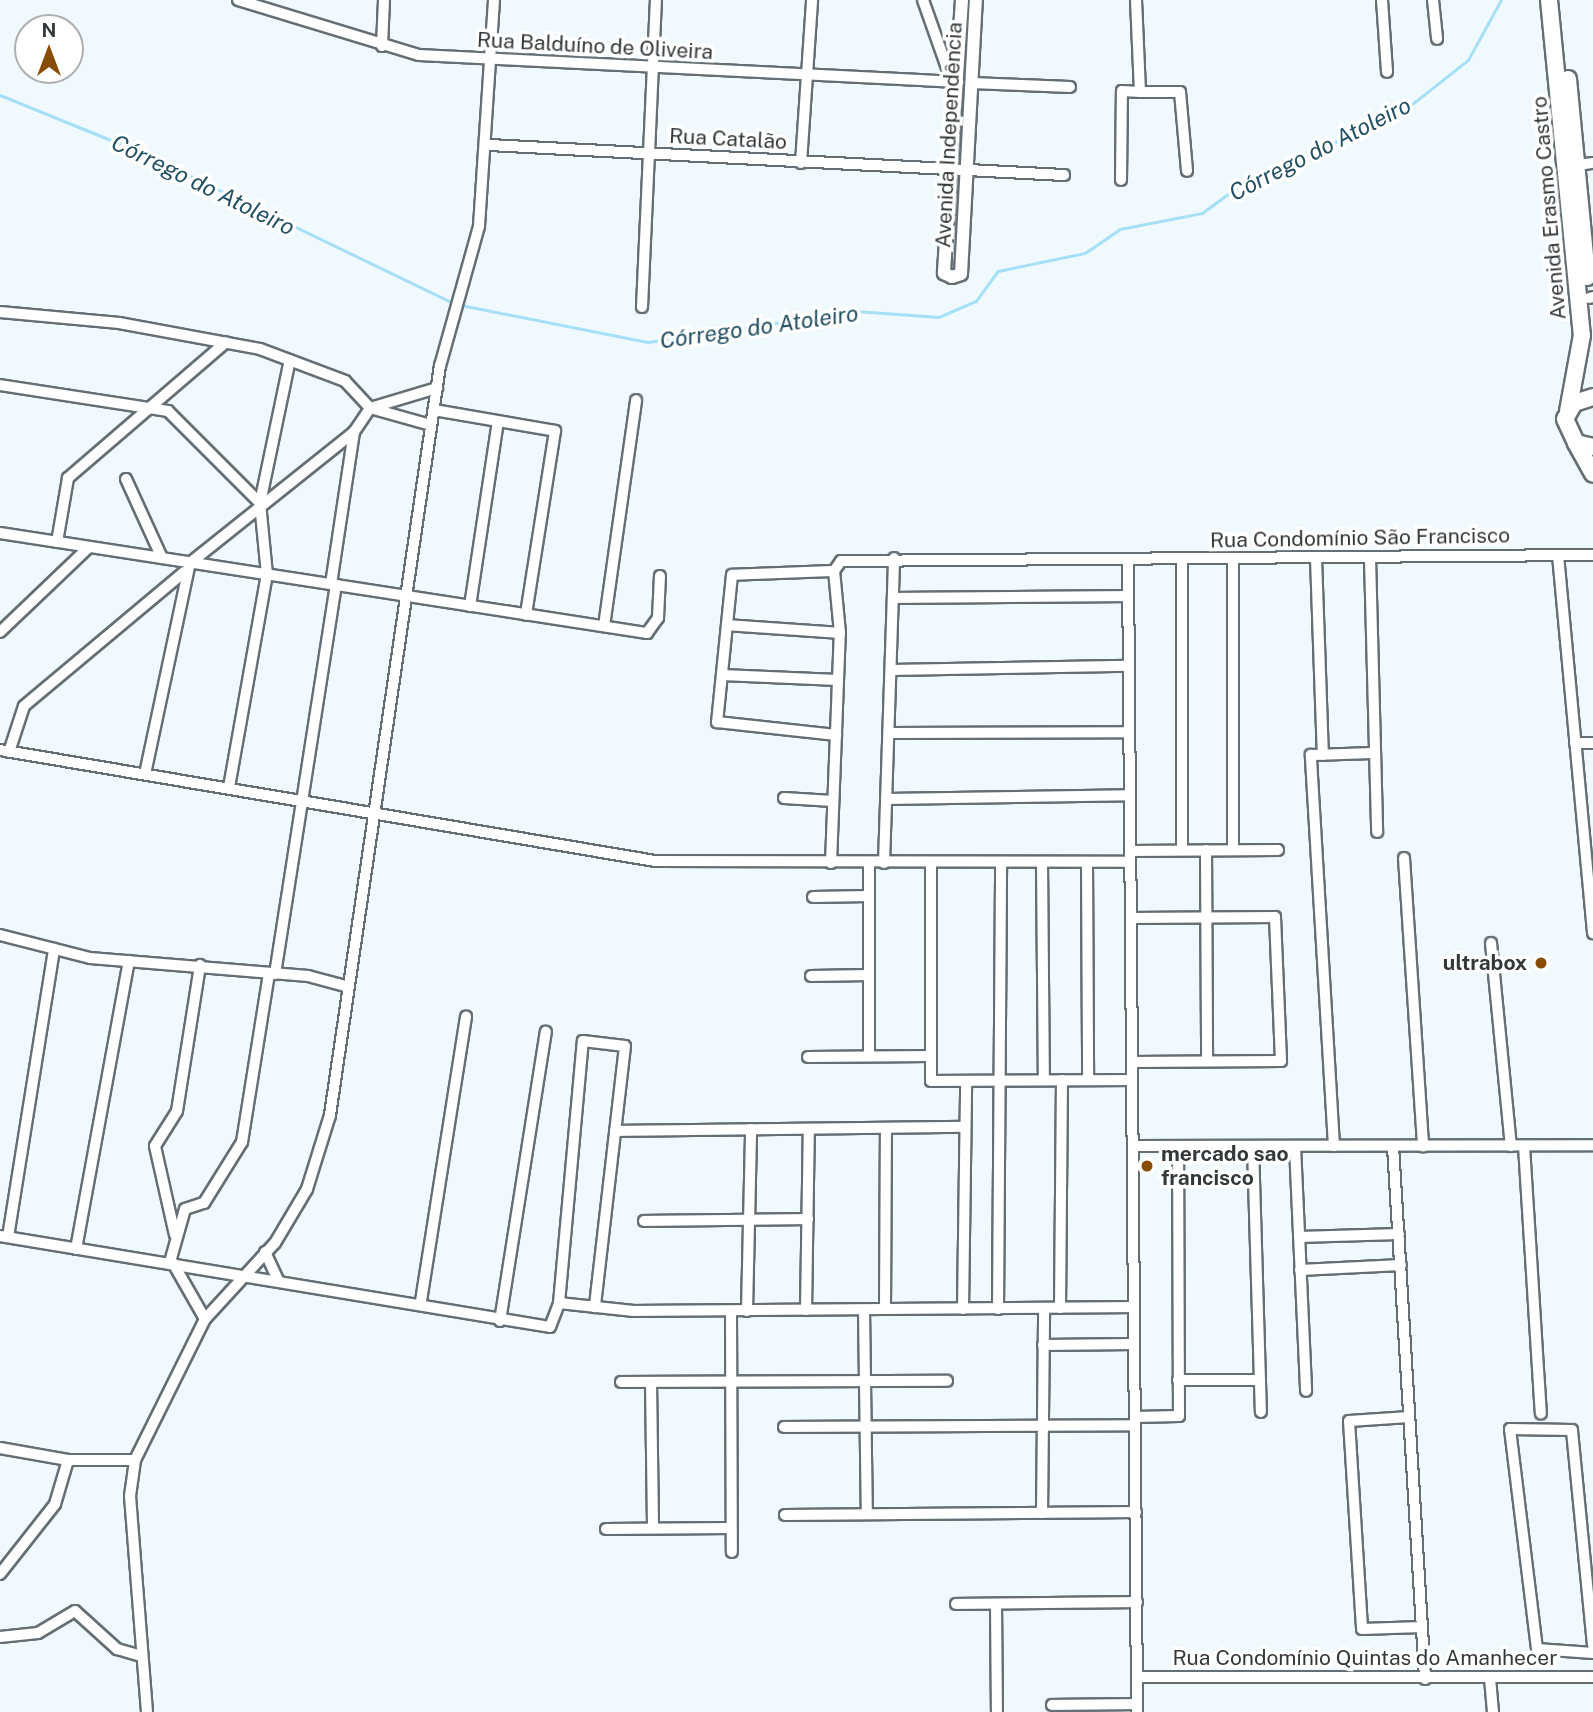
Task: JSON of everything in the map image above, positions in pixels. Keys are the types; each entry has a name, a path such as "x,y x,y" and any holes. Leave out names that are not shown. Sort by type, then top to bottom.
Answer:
{"main road":[{"name":"Avenida Erasmo Castro","path":"1549,0 1582,335 1568,411"},
{"name":"Avenida Erasmo Castro","path":"1560,0 1585,164 1593,349"},
{"path":"1593,397 1568,411 1566,428 1593,474"},
{"path":"1576,443 1593,447"}],"street":[{"name":"Rua Balduíno de Oliveira","path":"238,0 273,14 382,46 491,60 955,82"},
{"path":"273,14 274,0"},
{"path":"382,46 384,0"},
{"path":"146,1712 130,1496 135,1460 205,1319 240,1275 265,1252 307,1189 330,1115 437,388 453,316 479,226 489,145 494,0"},
{"path":"642,307 656,0"},
{"path":"802,163 812,0"},
{"path":"923,0 955,82"},
{"name":"Avenida Independência","path":"962,0 955,82 959,172 961,274 953,277 944,273 959,172 972,83 976,0"},
{"path":"1136,0 1140,92"},
{"path":"1382,0 1387,72"},
{"path":"1433,0 1437,39"},
{"path":"972,83 1070,87"},
{"path":"1121,180 1122,91 1180,92 1188,171"},
{"name":"Rua Catalão","path":"489,145 959,172 1064,175"},
{"path":"0,312 198,336 226,342 290,360 345,381 370,408 431,425"},
{"path":"198,336 208,356"},
{"path":"57,542 68,478 226,342"},
{"path":"229,788 267,574 260,503 290,360"},
{"path":"0,385 151,406 174,416 260,503"},
{"path":"437,388 370,408 354,432 260,503 24,706 4,751 655,861 1087,862 1182,850 1278,850"},
{"path":"604,626 636,400"},
{"path":"434,410 555,431 526,614"},
{"path":"470,606 498,421"},
{"path":"205,1319 171,1263 175,1235 185,1209 204,1203 242,1142 302,801 354,432"},
{"path":"126,479 162,558"},
{"path":"0,533 162,558 187,567 267,574 651,631 660,576"},
{"path":"0,632 89,547"},
{"path":"1558,555 1593,933"},
{"name":"Rua Condomínio São Francisco","path":"727,625 732,575 834,570 848,559 1128,561 1593,555"},
{"path":"884,863 894,558"},
{"path":"1233,558 1233,850"},
{"path":"1316,558 1315,850 1334,1146"},
{"path":"1370,558 1377,832"},
{"path":"1182,560 1182,850"},
{"path":"1052,1705 1138,1708 1128,561"},
{"path":"145,774 187,567"},
{"path":"831,863 840,633 834,570"},
{"path":"894,598 1128,596"},
{"path":"835,735 717,722 727,625 840,633"},
{"path":"891,670 1129,666"},
{"path":"722,675 838,680"},
{"path":"889,733 1129,732"},
{"path":"1575,743 1593,743"},
{"path":"1317,755 1375,753"},
{"path":"886,799 1130,795"},
{"path":"784,798 833,801"},
{"path":"1206,850 1207,1061"},
{"path":"1404,858 1423,1146"},
{"path":"1042,862 1044,1080"},
{"path":"1087,862 1088,1080"},
{"path":"869,863 869,1056"},
{"path":"931,863 931,1081 1132,1080"},
{"path":"998,1309 1001,863"},
{"path":"813,897 869,896"},
{"path":"1131,918 1275,917 1281,1061 1132,1062"},
{"path":"0,935 54,949 129,961 200,965 349,987"},
{"path":"1491,943 1511,1146"},
{"path":"54,949 4,1237 279,1282 421,1301 500,1321 550,1327 559,1303 583,1041 625,1046 595,1307"},
{"path":"76,1248 129,961"},
{"path":"175,1235 155,1146 177,1111 200,965"},
{"path":"811,976 869,975"},
{"path":"421,1301 466,1017"},
{"path":"500,1321 546,1032"},
{"path":"808,1057 931,1056"},
{"path":"1060,1308 1062,1080"},
{"path":"963,1309 963,1127 966,1081"},
{"path":"615,1131 963,1127"},
{"path":"885,1310 886,1128"},
{"path":"747,1311 751,1129"},
{"path":"806,1310 809,1129"},
{"path":"1133,1146 1593,1145"},
{"path":"785,1427 1043,1425 1179,1416 1178,1146"},
{"path":"1253,1146 1261,1412"},
{"path":"1294,1146 1307,1391"},
{"path":"1393,1146 1425,1679"},
{"path":"1524,1146 1541,1413"},
{"path":"644,1221 808,1219"},
{"path":"1299,1237 1399,1234"},
{"path":"265,1252 279,1282"},
{"path":"1300,1270 1401,1265"},
{"path":"559,1303 595,1307 731,1311 1134,1307"},
{"path":"1042,1513 1044,1308"},
{"path":"864,1310 867,1514"},
{"path":"731,1311 732,1552"},
{"path":"1043,1345 1134,1344"},
{"path":"1178,1380 1260,1380"},
{"path":"621,1382 947,1381"},
{"path":"651,1382 653,1527"},
{"path":"1409,1416 1349,1420 1362,1629 1422,1627"},
{"name":"Rua Condomínio Quintas do Amanhecer","path":"1593,1645 1572,1430 1510,1429 1536,1648 1593,1653"},
{"path":"0,1448 68,1460 135,1460"},
{"path":"0,1574 55,1504 68,1460"},
{"path":"785,1515 1136,1512"},
{"path":"606,1529 731,1528"},
{"path":"956,1604 1137,1602"},
{"path":"996,1604 997,1712"},
{"path":"0,1637 38,1633 75,1611 117,1649 141,1656"},
{"name":"Rua Condomínio Quintas do Amanhecer","path":"1137,1677 1593,1677"},
{"path":"1490,1678 1493,1712"}],"waterway":[{"name":"Córrego do Atoleiro","path":"461,305 648,342 856,311 939,317 976,301 998,271 1085,253 1120,229 1202,213 1235,189 1406,109 1468,60 1501,0"},
{"name":"Córrego do Atoleiro","path":"0,95 145,154 455,304"}],"place":[{"name":"ultrabox","path":"1541,963"},
{"name":"mercado sao francisco","path":"1147,1166"}]}
